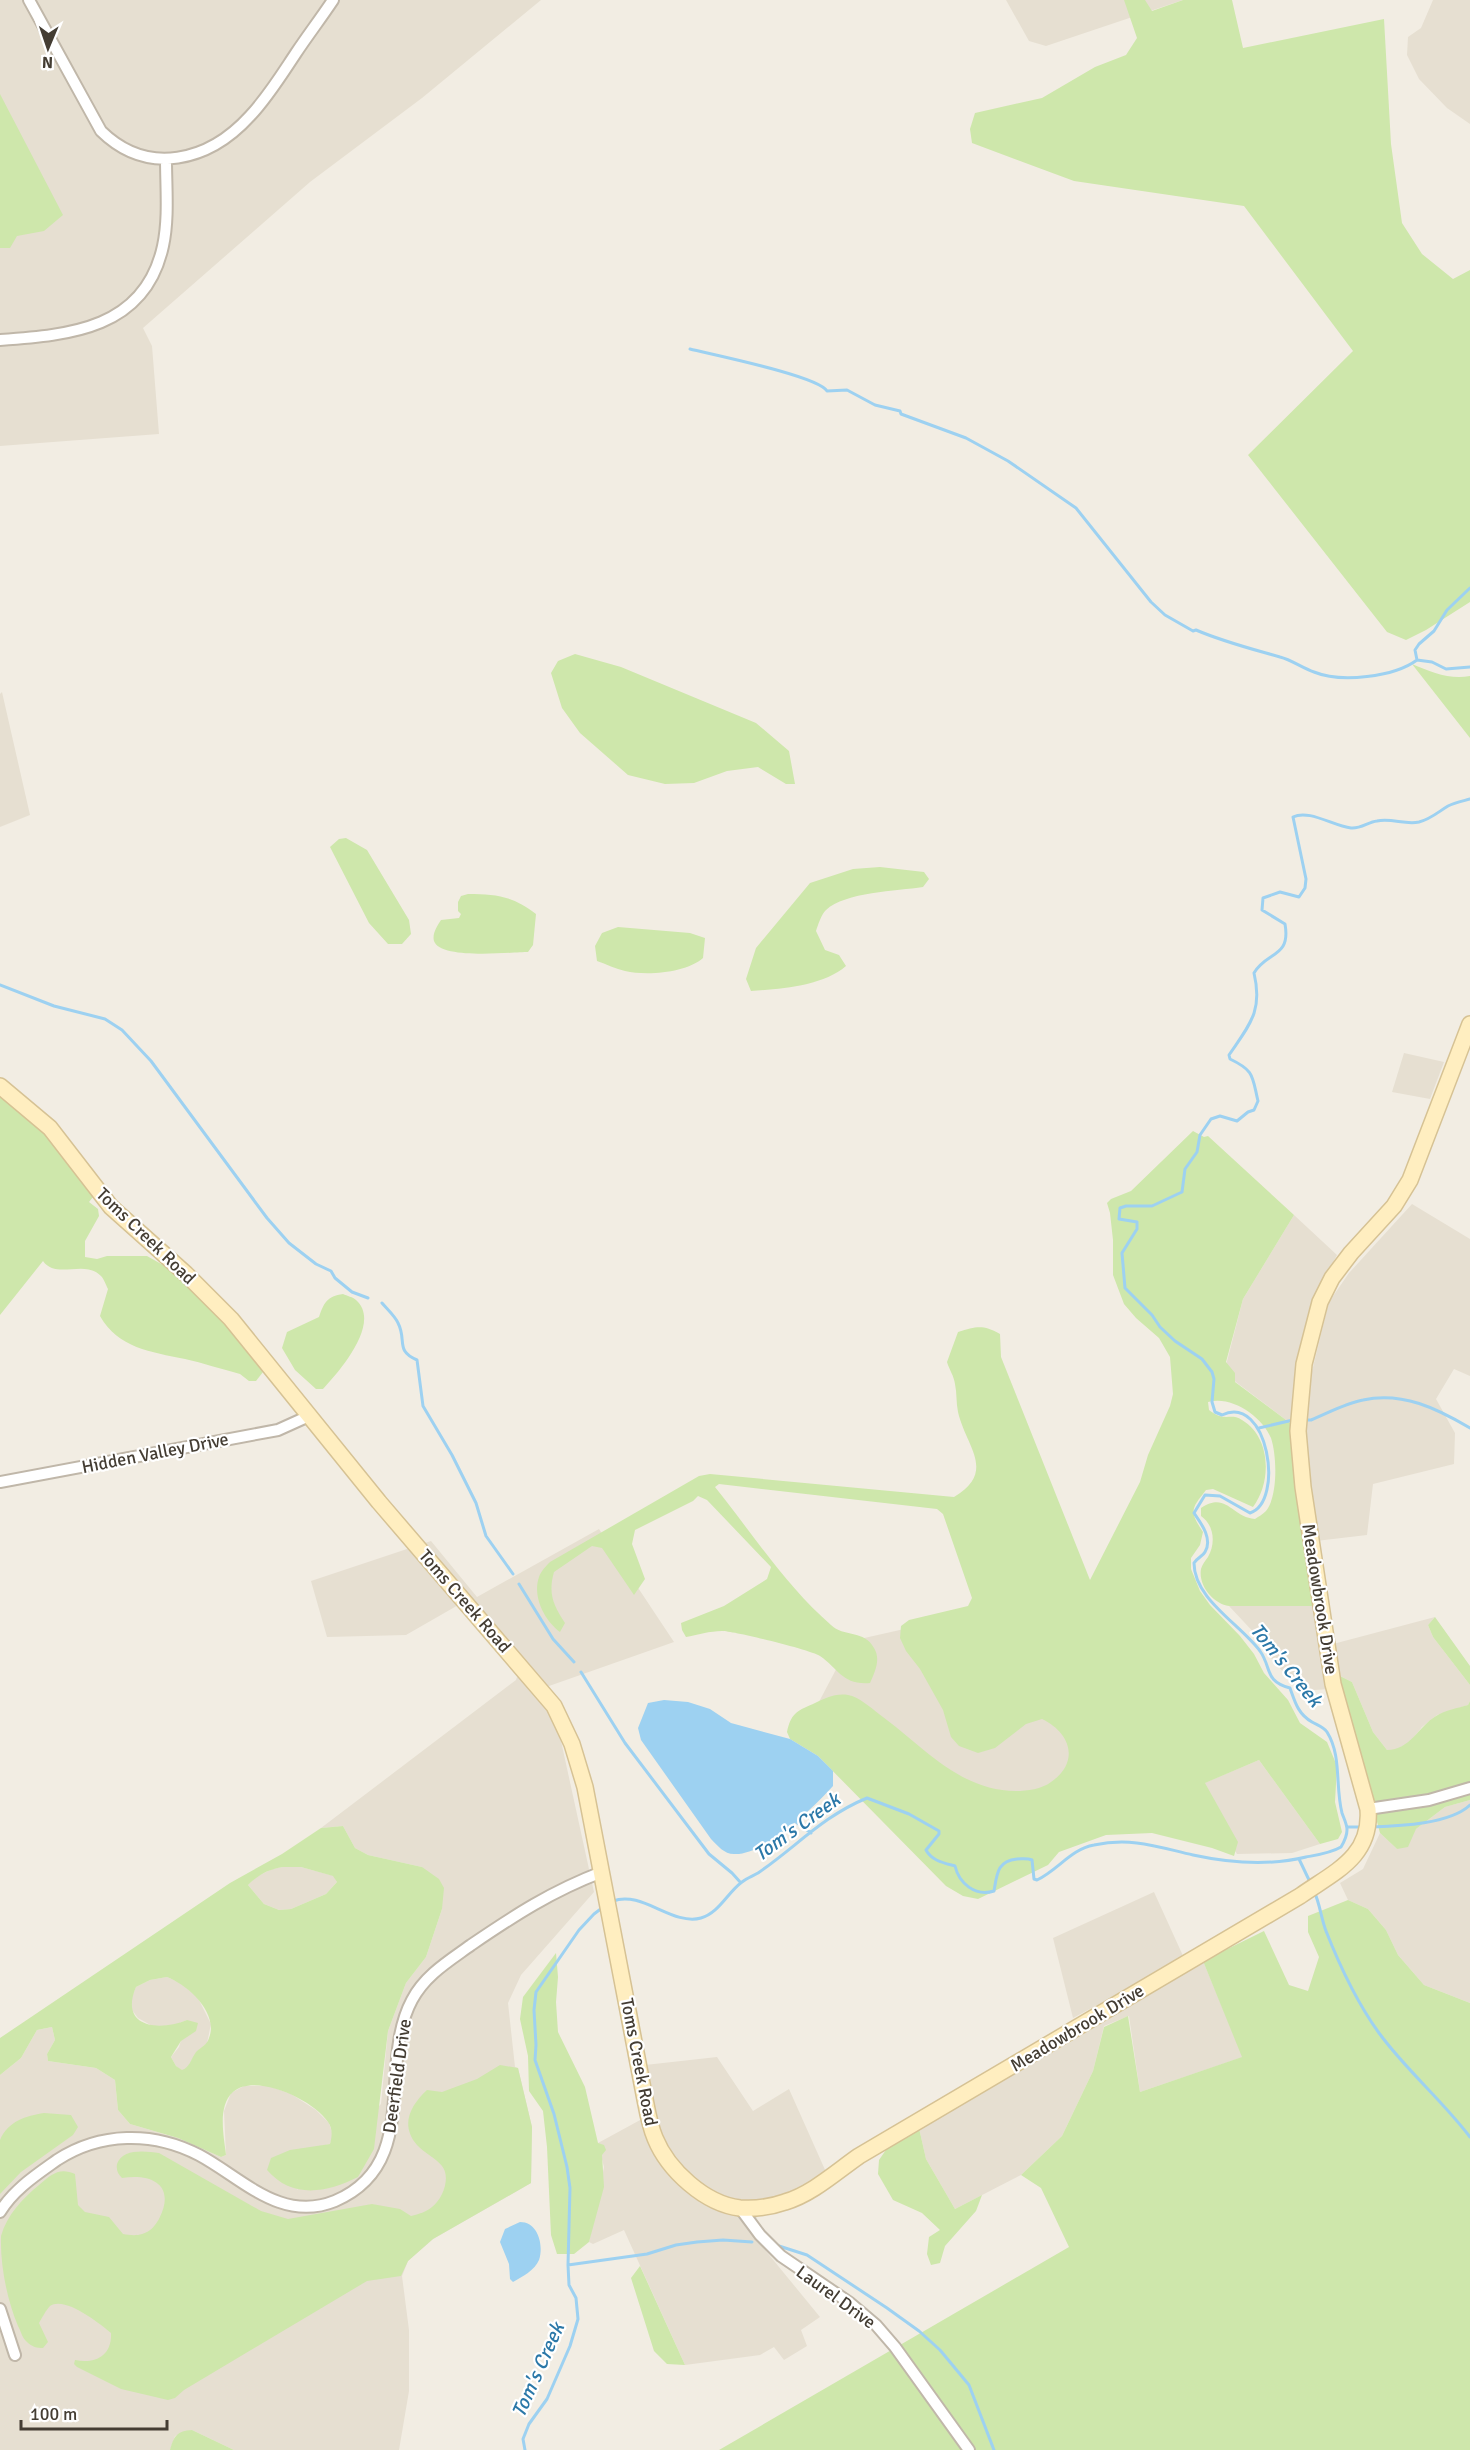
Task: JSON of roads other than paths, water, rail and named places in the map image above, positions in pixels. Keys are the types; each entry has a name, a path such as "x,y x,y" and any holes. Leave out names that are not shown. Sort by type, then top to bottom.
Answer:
{"street":[{"path":"29,0 102,130 112,141 150,159 187,155 217,142 250,116 333,0"},
{"path":"0,340 55,336 86,329 114,317 128,306 144,288 159,260 166,225 166,159"},
{"name":"Meadowbrook Drive","path":"740,2208 769,2206 798,2198 859,2156 1300,1896 1354,1858 1367,1834 1368,1809 1333,1684 1303,1487 1298,1431 1304,1364 1320,1302 1332,1278 1351,1253 1394,1206 1410,1180 1470,1024"},
{"name":"Toms Creek Road","path":"0,1086 50,1128 111,1207 220,1307 554,1706 578,1760 602,1872 644,2094 655,2138 669,2162 687,2181 716,2200 740,2208"},
{"name":"Hidden Valley Drive","path":"0,1482 278,1430 309,1416"},
{"path":"1368,1809 1406,1804 1470,1788"},
{"name":"Deerfield Drive","path":"0,2212 19,2188 63,2156 87,2145 120,2138 150,2139 187,2150 212,2162 261,2195 282,2204 316,2205 348,2194 368,2178 385,2151 391,2131 402,2022 413,1997 424,1982 440,1968 532,1904 560,1889 602,1872"},
{"name":"Laurel Drive","path":"740,2208 772,2249 858,2309 876,2325 896,2347 969,2450"},
{"path":"0,2309 15,2355"}],"water":[{"path":"664,1700 688,1702 710,1709 731,1723 790,1739 818,1756 833,1771 833,1786 788,1829 773,1839 746,1853 727,1853 711,1839 641,1740 638,1728 648,1703"},
{"path":"520,2222 526,2223 535,2230 541,2248 535,2267 513,2282 510,2279 509,2264 500,2242 505,2229"}],"waterway":[{"path":"690,349 786,373 820,385 827,391 847,390 875,405 900,411 901,414 966,438 1008,461 1076,508 1151,602 1165,615 1193,631 1196,630 1284,658 1314,672 1338,677 1352,678 1395,671 1417,660"},
{"name":"Tom's Creek","path":"1470,588 1447,610 1434,631 1415,650 1417,660 1432,662 1446,669 1470,667"},
{"name":"Tom's Creek","path":"613,1901 635,1900 679,1917 701,1918 713,1912 737,1886 772,1863 810,1832 851,1805 867,1798 909,1814 939,1831 926,1850 939,1861 955,1866 964,1883 980,1892 994,1891 999,1869 1010,1860 1032,1860 1034,1879 1037,1880 1078,1851 1086,1847 1108,1843 1145,1844 1235,1862 1278,1862 1324,1854 1341,1847 1347,1828 1340,1803 1332,1741 1322,1727 1303,1715 1290,1688 1272,1678 1260,1651 1210,1600 1196,1576 1194,1563 1205,1552 1208,1542 1205,1531 1194,1513 1205,1495 1220,1496 1250,1513 1261,1505 1267,1490 1269,1471 1260,1433 1251,1419 1238,1412 1222,1415 1215,1412 1212,1402 1214,1379 1212,1372 1202,1359 1175,1341 1160,1327 1152,1315 1125,1288 1122,1253 1137,1229 1137,1222 1119,1219 1120,1208 1152,1206 1182,1192 1185,1169 1197,1152 1200,1135 1211,1119 1220,1116 1237,1121 1254,1110 1258,1101 1251,1075 1244,1067 1230,1059 1229,1055 1253,1017 1257,997 1254,973 1285,943 1285,924 1262,910 1263,898 1280,892 1299,897 1305,888 1306,879 1293,817 1314,816 1351,828 1383,820 1414,823 1427,819 1450,805 1470,799"},
{"path":"0,985 54,1006 105,1019 122,1030 151,1061 267,1218 289,1243 316,1264 331,1271 335,1278 352,1292 368,1298"},
{"path":"382,1303 398,1323 406,1353 417,1360 423,1406 452,1455 476,1503 486,1536 513,1574"},
{"path":"1303,1420 1311,1420 1357,1401 1392,1398 1432,1408 1470,1428"},
{"path":"1259,1428 1293,1420"},
{"path":"519,1584 553,1639 574,1662"},
{"path":"581,1672 625,1743 709,1854 741,1883"},
{"path":"1372,1827 1410,1825 1438,1820 1470,1805"},
{"path":"796,1822 811,1833"},
{"path":"1348,1827 1362,1827"},
{"path":"1299,1859 1310,1882"},
{"path":"1314,1891 1326,1931 1337,1957 1371,2022 1401,2060 1470,2137"},
{"name":"Tom's Creek","path":"525,2450 523,2439 529,2424 547,2399 570,2346 578,2319 576,2298 569,2285 570,2188 567,2167 554,2114 535,2060 536,1992 579,1930 602,1908"},
{"path":"568,2265 647,2254 676,2245 697,2242 723,2240 752,2242"},
{"path":"779,2246 807,2255 887,2308 919,2331 940,2350 969,2385 994,2450"}]}
